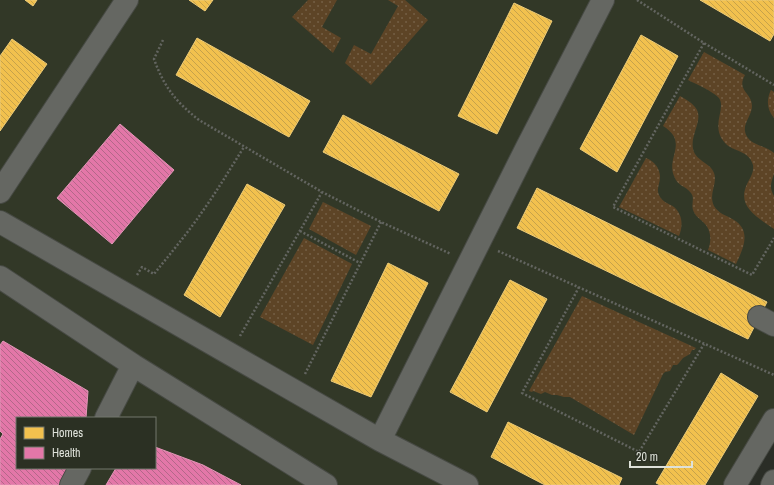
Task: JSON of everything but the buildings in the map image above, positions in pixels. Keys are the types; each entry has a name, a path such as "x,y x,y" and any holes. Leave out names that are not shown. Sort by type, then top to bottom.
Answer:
{"street":[{"path":"0,192 127,0"},
{"path":"380,440 479,242 603,0"},
{"path":"0,222 296,393 380,440 467,485"},
{"path":"0,277 133,365 326,485"},
{"path":"107,417 133,365"},
{"path":"735,485 774,420"},
{"path":"71,485 79,469"},
{"path":"772,485 774,481"}],"path":[{"path":"637,0 704,43 774,85"},
{"path":"162,40 154,59 159,74 176,100 199,120 322,192 381,222 469,262"},
{"path":"704,43 613,207 752,275 774,238"},
{"path":"125,294 142,267 154,274 202,212 244,147"},
{"path":"230,355 322,192"},
{"path":"296,393 381,222"},
{"path":"300,231 360,263"},
{"path":"479,242 774,375"},
{"path":"579,287 522,393 639,452 704,344"}],"shaded area":[{"path":"0,0 774,0 774,427 741,485 0,485"},
{"path":"308,0 337,0 322,27 341,38 333,53 292,17"},
{"path":"388,0 405,0 428,20 371,85 345,63 354,45 371,54 398,6"},
{"path":"704,52 745,75 742,85 750,98 752,106 745,126 746,134 751,141 774,153 774,174 771,190 774,196 774,229 755,215 746,204 744,198 745,190 752,174 753,165 748,156 728,146 721,136 718,123 721,101 712,92 688,80"},
{"path":"771,90 774,92 774,118 768,105 768,97"},
{"path":"680,96 692,104 698,112 693,148 697,157 713,170 715,181 712,201 714,206 720,213 740,224 743,229 743,246 736,264 708,250 710,239 708,228 694,212 693,197 691,193 676,180 674,176 672,169 676,144 675,138 671,132 663,126"},
{"path":"646,158 652,161 658,168 660,177 658,193 660,197 663,201 674,207 681,217 682,225 679,236 619,207"},
{"path":"323,202 371,226 356,255 309,229"},
{"path":"304,238 352,264 313,345 260,317"},
{"path":"582,296 696,348 683,358 677,365 673,365 670,371 663,374 634,435 570,397 552,395 545,392 541,394 529,391"}]}
